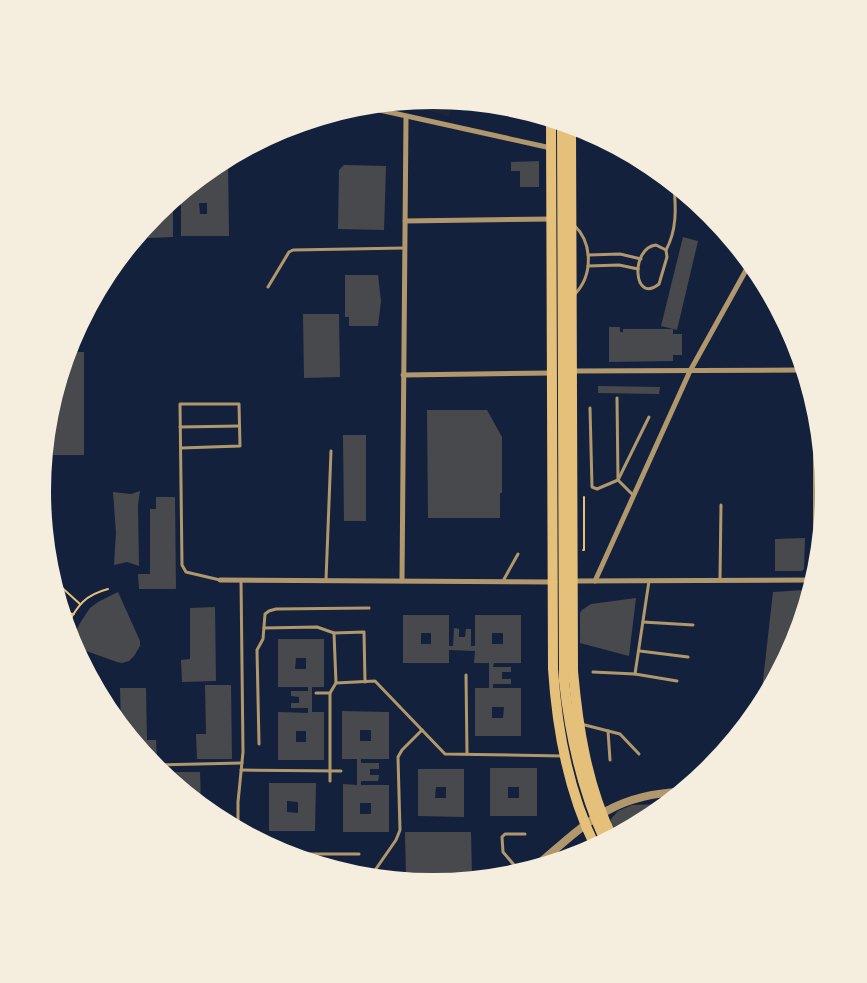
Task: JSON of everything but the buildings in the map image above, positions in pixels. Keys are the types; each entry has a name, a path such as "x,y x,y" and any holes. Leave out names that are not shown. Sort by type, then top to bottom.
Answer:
{"main road":[{"path":"551,128 552,373 562,582 578,723 603,834"},
{"path":"562,132 564,221 562,582 564,681 568,714 580,771 598,815 608,831"},
{"path":"571,135 573,371 562,582 553,669 558,724 564,756 584,824 592,839"}],"street":[{"path":"388,112 552,148"},
{"path":"402,581 406,117"},
{"path":"405,221 552,219"},
{"path":"595,581 690,371 746,272"},
{"path":"573,371 795,370"},
{"path":"403,375 552,373"},
{"path":"220,580 503,582 805,580"},
{"path":"549,855 584,824 598,815 627,801 662,792 670,792"}],"lane":[{"path":"666,250 656,245 649,246 644,251 638,269 638,278 640,284 646,288 657,286 660,282 667,255 666,250 673,232 674,195"},
{"path":"572,224 583,237 588,255 588,266 583,282 573,296"},
{"path":"268,287 289,252 293,250 405,248"},
{"path":"588,255 620,254 641,259"},
{"path":"588,266 619,265 638,269"},
{"path":"617,398 618,480 634,496"},
{"path":"181,448 240,446 239,404 180,404 182,565 186,572 220,580"},
{"path":"590,408 592,487 597,489 618,480 650,418"},
{"path":"180,427 239,426"},
{"path":"326,581 330,451"},
{"path":"720,581 721,505"},
{"path":"503,582 518,554"},
{"path":"238,821 242,763 241,580"},
{"path":"635,674 640,651 649,581"},
{"path":"259,744 257,649 263,639 264,616 272,610 369,608"},
{"path":"644,622 693,625"},
{"path":"264,628 317,626 334,633 364,632 365,682"},
{"path":"330,781 330,693 336,682 334,633"},
{"path":"640,651 688,657"},
{"path":"592,672 635,674 677,681"},
{"path":"466,674 467,754"},
{"path":"336,682 376,681 445,754 564,756"},
{"path":"316,693 330,693"},
{"path":"578,723 624,736 639,754"},
{"path":"376,869 396,840 400,830 398,758 402,750 422,730"},
{"path":"608,731 610,760"},
{"path":"166,765 242,763"},
{"path":"241,770 342,771"},
{"path":"662,792 662,798"},
{"path":"514,865 503,852 502,837 505,834 525,834"},
{"path":"314,854 359,854"}],"path":[{"path":"64,588 80,604"},
{"path":"74,614 80,604 90,596 108,589"}],"shaded area":[{"path":"426,109 451,110 449,117"}]}
